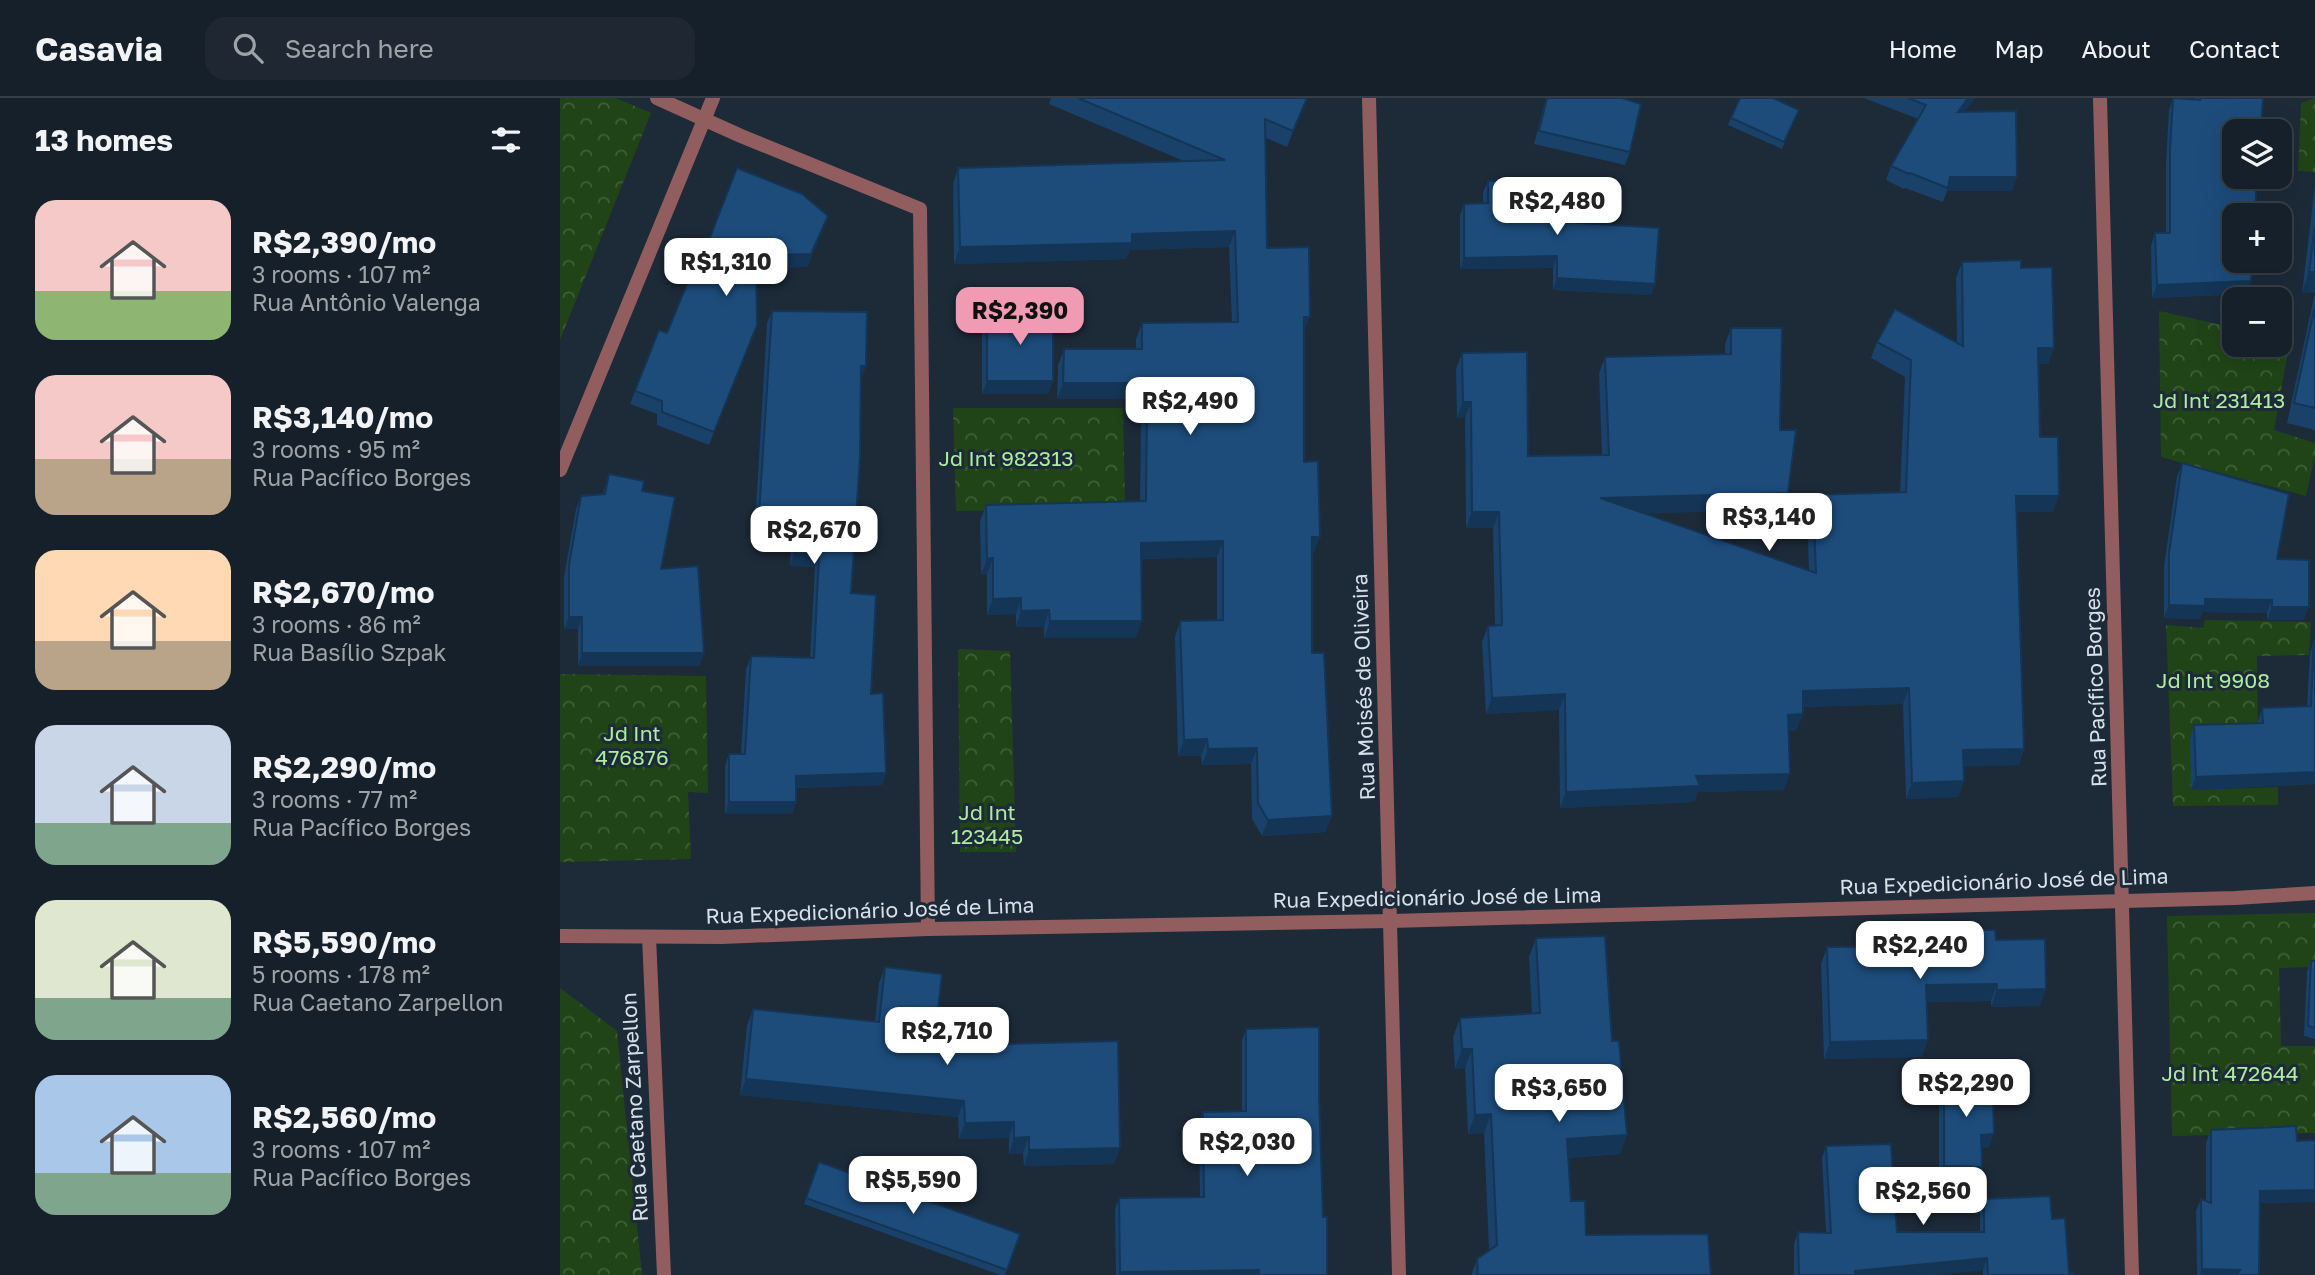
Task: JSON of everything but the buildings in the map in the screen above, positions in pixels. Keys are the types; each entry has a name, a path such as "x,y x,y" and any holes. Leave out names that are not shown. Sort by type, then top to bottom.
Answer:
{"street":[{"path":"657,98 920,209 928,929"},
{"path":"560,470 713,98"},
{"name":"Rua Moisés de Oliveira","path":"1368,98 1399,1275"},
{"name":"Rua Pacífico Borges","path":"2100,98 2132,1275"},
{"name":"Rua Expedicionário José de Lima","path":"560,936 722,937 928,929 1391,921 2235,898 2315,893"},
{"name":"Rua Caetano Zarpellon","path":"649,937 664,1275"}],"green space":[{"path":"560,98 616,98 651,113 560,340"},
{"path":"2315,98 2315,172 2298,171 2301,103"},
{"name":"Jd Int 231413","path":"2159,311 2222,325 2222,357 2287,357 2274,430 2315,443 2306,496 2161,457"},
{"name":"Jd Int 982313","path":"953,408 1123,408 1125,508 956,511"},
{"name":"Jd Int 9908","path":"2205,620 2311,622 2309,655 2257,656 2258,736 2191,790 2278,787 2278,805 2173,806 2166,625 2203,628"},
{"name":"Jd Int 123445","path":"958,649 1010,651 1016,852 960,852"},
{"name":"Jd Int 476876","path":"560,674 706,676 708,793 688,792 691,859 560,862"},
{"name":"Jd Int 472644","path":"2315,913 2315,967 2279,968 2281,1046 2315,1046 2315,1133 2172,1136 2167,916"},
{"path":"560,988 617,1031 642,1275 560,1275"}]}
